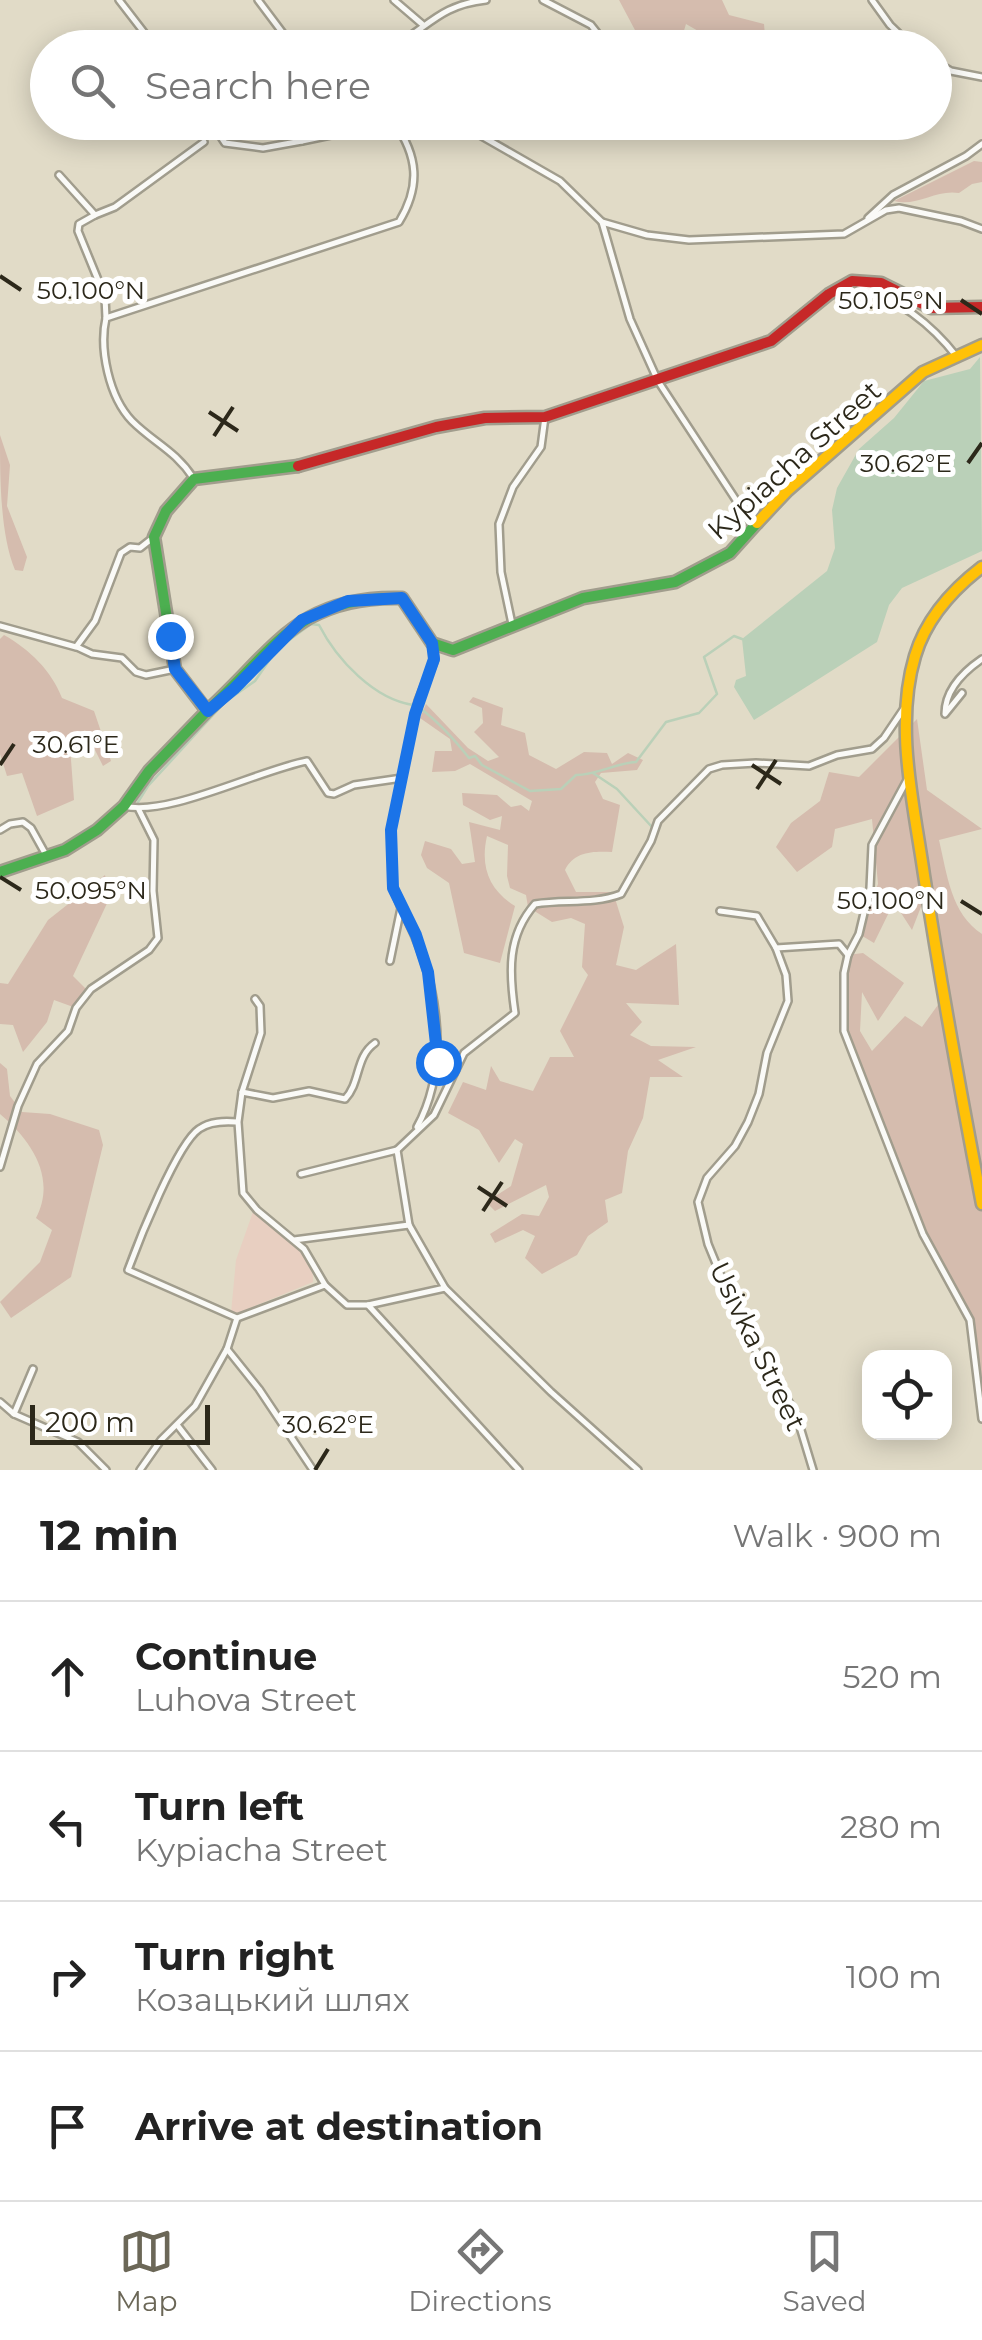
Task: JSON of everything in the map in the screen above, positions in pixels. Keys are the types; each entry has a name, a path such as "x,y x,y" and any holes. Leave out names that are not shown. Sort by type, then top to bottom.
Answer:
{"street":[{"path":"119,0 142,30"},
{"path":"258,0 280,30"},
{"path":"394,0 422,24"},
{"path":"418,30 464,1 486,0"},
{"path":"544,0 595,30"},
{"path":"872,0 894,30"},
{"path":"952,71 982,76"},
{"path":"223,140 263,148 307,140"},
{"path":"106,318 400,222 407,210 416,162 404,140"},
{"path":"488,140 560,181 602,222 646,235 689,240 844,234 886,210 898,208 982,229"},
{"path":"194,479 162,442 130,420 118,397 102,336 105,297 78,231 79,224 115,207 204,142"},
{"path":"860,226 892,195 982,144"},
{"path":"59,175 95,215"},
{"path":"602,222 630,318 658,380 753,526"},
{"path":"852,281 905,306 958,356"},
{"path":"76,647 95,621 116,561 130,548 140,548 154,537 166,511 194,479 312,464 485,418 545,417 770,342 829,294 852,281 881,283 931,308 982,307"},
{"name":"Kypiacha Street","path":"453,650 584,598 675,582 730,552 787,491 923,372 982,345"},
{"path":"512,624 500,572 499,524 513,486 542,447 545,417"},
{"path":"154,537 175,669 208,711"},
{"path":"982,567 961,582 927,626 911,671 905,741 949,1036 982,1204"},
{"path":"0,872 64,850 96,830 124,806 149,771 302,620 348,601 402,598 432,643 434,659 418,701 391,830 393,888 416,935 428,972 438,1062 429,1102 415,1130 397,1150 301,1174"},
{"path":"0,626 92,654 122,658 136,672 146,675 175,669"},
{"path":"432,643 453,650"},
{"path":"434,659 453,650"},
{"path":"962,693 945,714 951,690 968,668 982,659"},
{"path":"415,1130 434,1116 464,1053 516,1014 510,952 514,935 535,904 559,900 602,902 621,894 658,822 709,769 722,764 809,766 837,755 872,749 908,702"},
{"path":"124,806 152,809 280,766 307,761 328,792 334,794 354,785 402,778"},
{"path":"910,776 872,844 870,888 858,934 848,954 844,1031 923,1234 970,1320 982,1419"},
{"path":"0,1166 18,1106 37,1064 68,1032 76,1008 91,989 149,950 158,938 154,840 139,810"},
{"path":"0,830 23,822 31,828 46,855"},
{"path":"390,961 402,908"},
{"name":"Usivka Street","path":"720,910 757,916 786,975 788,1001 767,1052 759,1094 748,1122 735,1146 706,1178 698,1202 708,1244 747,1339 772,1371 797,1417 813,1470"},
{"path":"776,948 840,944 848,954"},
{"path":"255,999 260,1006 262,1033 242,1092 238,1122 243,1193 257,1210 304,1249 325,1285 347,1305 368,1305 445,1288"},
{"path":"242,1092 273,1098 308,1091 345,1099 352,1093 363,1051 374,1043"},
{"path":"238,1122 220,1121 201,1127 183,1144 128,1270 237,1318 325,1285"},
{"path":"397,1150 409,1226 445,1288 638,1470"},
{"path":"294,1240 409,1226"},
{"path":"368,1305 519,1470"},
{"path":"140,1470 161,1440 195,1406 227,1348 237,1318"},
{"path":"227,1348 313,1470"},
{"path":"14,1414 33,1369"},
{"path":"0,1402 14,1414 78,1442 106,1470"},
{"path":"178,1426 212,1470"}],"shaded area":[{"path":"619,0 722,0 729,15 764,24 765,30 696,30 686,24 684,30 635,30"},
{"path":"974,161 982,162 982,182 959,193 942,193 911,202 894,201"},
{"path":"980,357 982,551 902,588 889,605 877,642 754,720 734,687 736,680 746,676 742,639 827,571 835,548 832,510 837,488 859,449 894,418 924,381 970,369"},
{"path":"0,435 10,465 7,506 27,557 23,571 15,570 6,540"},
{"path":"4,635 39,662 62,698 94,711 111,761 103,766 85,730 70,746 74,800 37,816 22,773 7,776 0,754 0,639"},
{"path":"473,697 503,708 501,725 525,733 529,755 556,769 584,752 607,753 612,764 628,753 643,760 637,770 601,773 595,782 603,799 620,805 612,852 579,856 565,870 576,892 613,892 624,927 616,965 636,970 676,944 679,1005 626,1003 642,1022 630,1035 651,1046 696,1047 658,1060 683,1077 650,1077 643,1118 628,1151 622,1193 605,1200 608,1222 588,1236 577,1255 542,1274 525,1258 535,1236 523,1230 495,1243 490,1234 522,1214 539,1216 549,1197 546,1185 495,1211 486,1202 511,1186 523,1144 515,1139 499,1163 479,1130 448,1113 463,1082 486,1090 491,1066 500,1081 533,1091 550,1057 574,1057 560,1031 588,975 582,967 585,924 571,918 552,922 528,907 526,895 510,888 508,845 487,836 485,858 489,877 499,893 515,906 500,963 464,953 449,883 427,868 421,855 425,841 451,849 462,864 475,862 469,822 500,830 502,816 490,820 463,805 462,793 497,795 511,807 521,805 529,811 532,801 470,764 455,771 432,772 435,751 452,751 450,739 420,718 426,704 468,748 488,761 499,757 474,732 483,723 482,708 469,702"},
{"path":"917,719 927,790 982,829 939,840 957,904 963,916 982,934 982,1387 978,1385 970,1320 923,1234 844,1031 848,955 863,953 904,983 878,1021 862,992 860,1031 872,1051 905,1016 922,1027 948,991 931,881 912,930 894,902 874,943 859,934 878,884 872,819 835,829 832,847 797,872 776,847 791,823 820,801 829,772 859,777"},
{"path":"105,875 110,897 73,976 89,992 76,1008 54,1000 47,1022 23,1052 13,1025 0,1024 0,983 8,984 48,920"},
{"path":"0,1063 7,1069 10,1096 22,1112 50,1114 99,1130 103,1145 71,1277 11,1318 0,1302 40,1262 52,1230 36,1218 44,1189 38,1161 22,1136 0,1114"},
{"path":"253,1212 301,1250 308,1260 313,1282 235,1314 231,1313 236,1260"}],"waterway":[{"path":"138,802 225,702 255,681 277,649 311,624 319,625 358,676 384,695 413,705"},
{"path":"421,709 469,758 475,756 482,765 530,791 561,789 576,775 636,762 666,722 699,713 717,694 704,657 734,636 742,639"},
{"path":"593,773 617,789 652,827"}],"traffic: fast":[{"path":"0,872 65,850 97,830 124,806 149,771 207,711 175,669 154,537 166,511 194,479 298,466"},
{"path":"207,711 291,630 337,606 367,599 402,598 432,643 453,650 583,598 675,582 730,553 757,523"}],"traffic: slow":[{"path":"757,523 787,491 923,372 982,345"},
{"path":"982,567 941,606 926,630 915,656 906,710 911,793 982,1204"}],"traffic: jam":[{"path":"298,466 436,427 485,418 545,417 771,341 829,294 852,281 881,283 931,308 982,307"}],"route":[{"path":"170,636 175,669 208,711 302,620 348,601 381,597 402,598 416,614 432,643 434,659 418,701 391,830 393,888 416,935 428,972 438,1062"}]}
